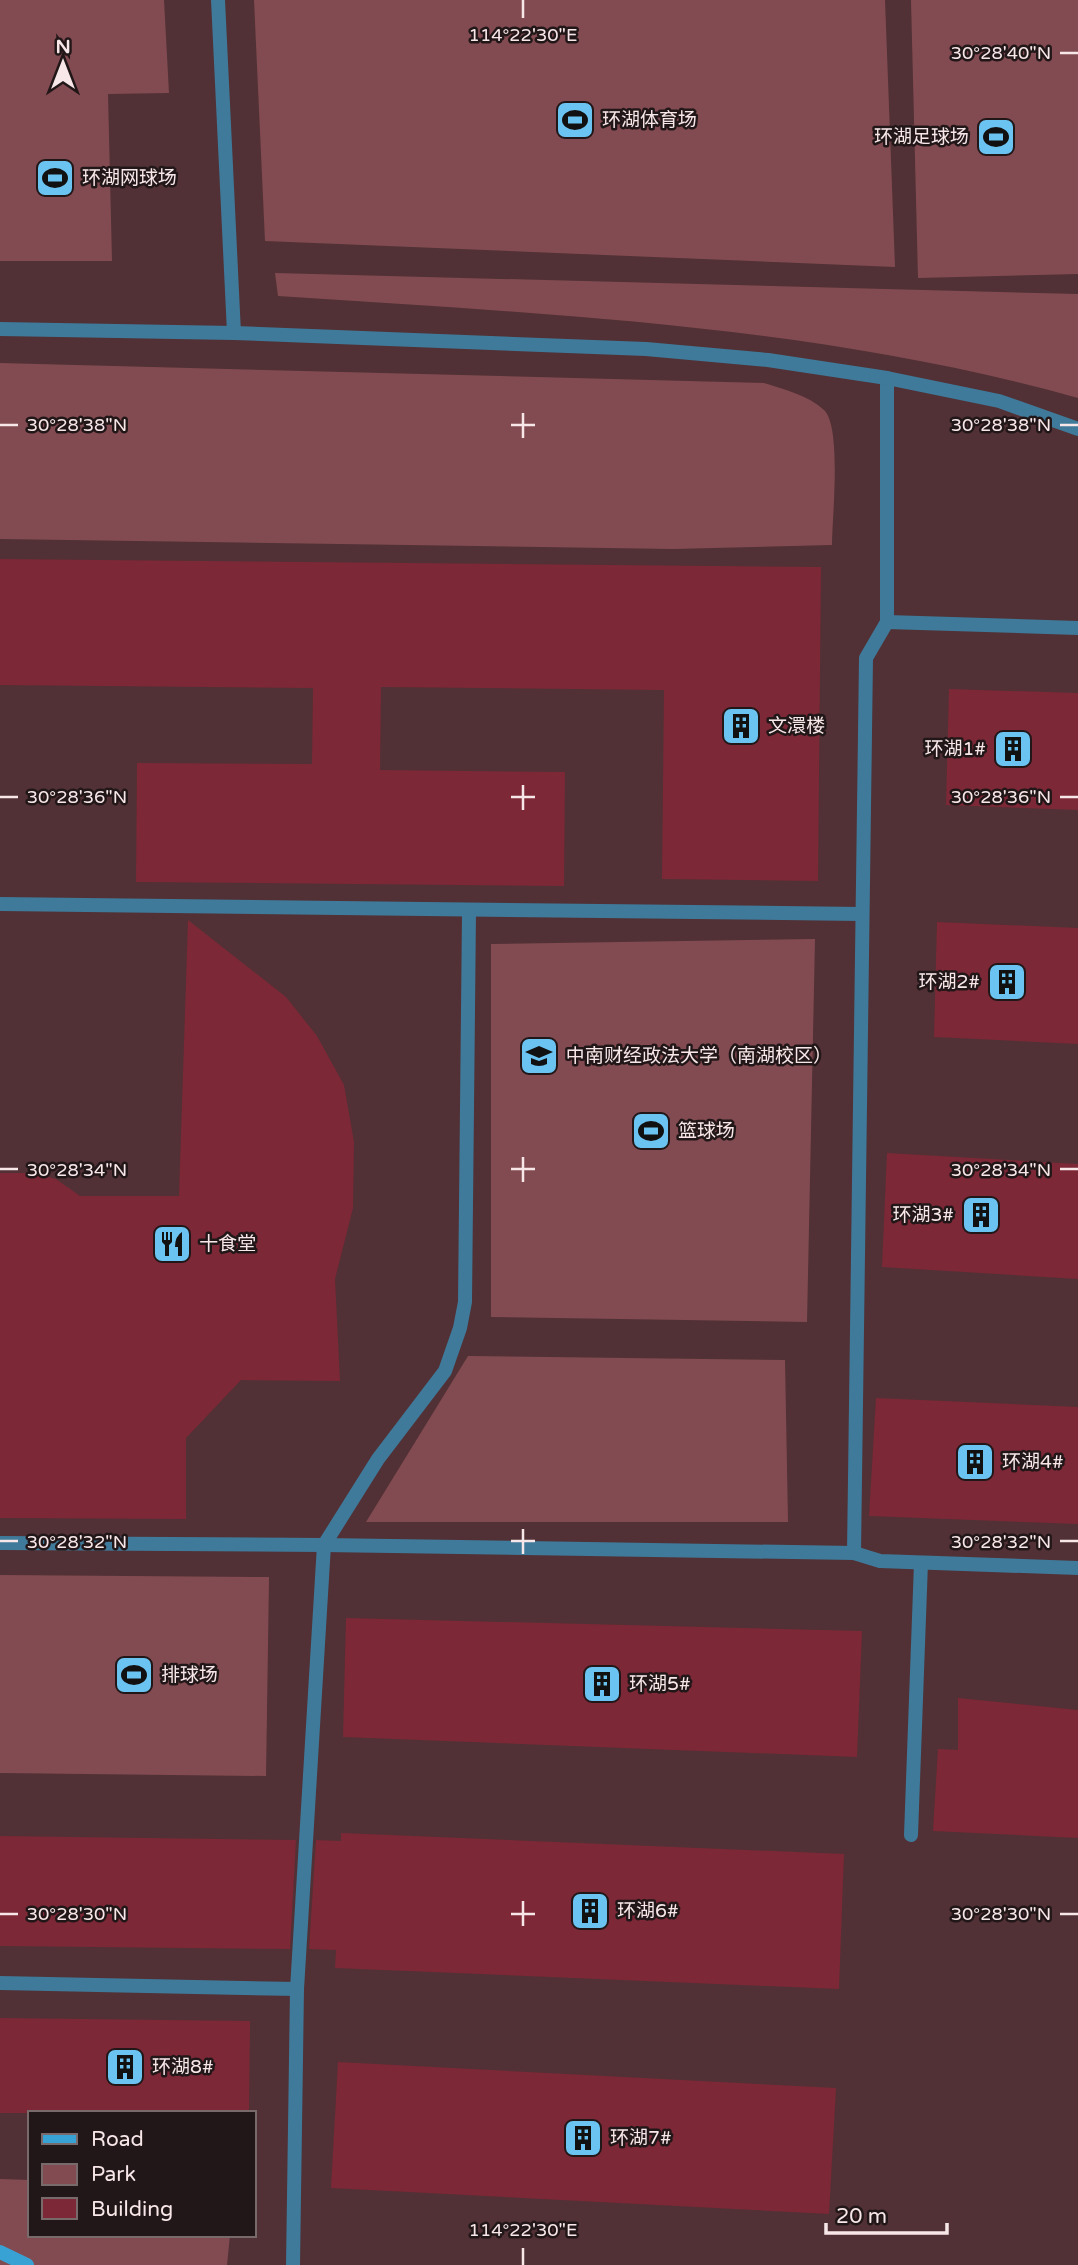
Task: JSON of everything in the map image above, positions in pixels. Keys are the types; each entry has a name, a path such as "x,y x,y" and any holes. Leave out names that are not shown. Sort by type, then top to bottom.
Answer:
{"main road":[{"path":"0,2252 27,2265"}],"street":[{"path":"218,0 234,333"},
{"path":"0,329 234,333 646,349 768,360 887,378 999,401 1078,429"},
{"path":"854,1553 866,659 887,622 887,378"},
{"path":"887,622 1078,628"},
{"path":"0,904 469,912 861,914"},
{"path":"293,2265 297,1989 324,1545 378,1459 445,1371 460,1328 465,1302 469,912"},
{"path":"0,1543 854,1553 880,1561 1078,1568"},
{"path":"911,1835 921,1563"},
{"path":"0,1983 297,1989"}],"shaded area":[{"name":"中南财经政法大学（南湖校区）","path":"0,0 1078,0 1078,2265 0,2265"}],"green space":[{"path":"0,0 164,0 169,93 108,94 112,261 0,261"},
{"name":"环湖体育场","path":"254,0 885,0 895,267 265,241"},
{"name":"环湖足球场","path":"911,0 1078,0 1078,274 918,278"},
{"path":"275,273 1078,294 1078,398 980,373 781,338 581,317 278,296"},
{"path":"0,363 764,383 811,400 824,410 830,420 834,453 832,545 673,549 0,539"},
{"name":"篮球场","path":"815,939 807,1322 491,1317 491,944"},
{"path":"468,1356 785,1360 788,1522 366,1522"},
{"name":"排球场","path":"0,1575 269,1577 266,1776 0,1773"},
{"path":"0,2179 28,2180 28,2237 230,2237 227,2265 0,2265"}],"building":[{"name":"文澴楼","path":"0,559 821,567 818,881 662,879 664,690 381,687 380,770 565,772 564,886 136,882 137,763 312,764 313,688 0,685"},
{"name":"环湖1#","path":"949,689 1078,693 1078,810 946,805"},
{"name":"十食堂","path":"188,920 286,997 317,1036 344,1085 354,1142 353,1208 335,1279 340,1381 241,1380 186,1438 186,1519 0,1518 0,1173 34,1173 56,1179 80,1196 179,1196"},
{"name":"环湖2#","path":"937,922 1078,928 1078,1044 934,1037"},
{"name":"环湖3#","path":"887,1153 1078,1164 1078,1279 882,1267"},
{"name":"环湖4#","path":"876,1398 1078,1407 1078,1524 869,1516"},
{"name":"环湖5#","path":"346,1618 862,1631 857,1757 343,1737"},
{"path":"958,1698 1078,1710 1078,1838 933,1831 938,1749 958,1750"},
{"name":"环湖6#","path":"341,1833 844,1854 839,1989 335,1968 336,1950 309,1949 316,1840 341,1841"},
{"path":"0,1836 296,1840 290,1949 0,1946"},
{"name":"环湖8#","path":"0,2018 250,2021 249,2111 0,2113"},
{"name":"环湖7#","path":"338,2062 836,2088 829,2214 331,2188"}],"place":[{"name":"环湖体育场","path":"575,120"},
{"name":"环湖足球场","path":"996,137"},
{"name":"环湖网球场","path":"55,178"},
{"name":"文澴楼","path":"741,726"},
{"name":"环湖1#","path":"1013,749"},
{"name":"环湖2#","path":"1007,982"},
{"name":"中南财经政法大学（南湖校区）","path":"539,1056"},
{"name":"篮球场","path":"651,1131"},
{"name":"环湖3#","path":"981,1215"},
{"name":"十食堂","path":"172,1244"},
{"name":"环湖4#","path":"975,1462"},
{"name":"排球场","path":"134,1675"},
{"name":"环湖5#","path":"602,1684"},
{"name":"环湖6#","path":"590,1911"},
{"name":"环湖8#","path":"125,2067"},
{"name":"环湖7#","path":"583,2138"}]}
